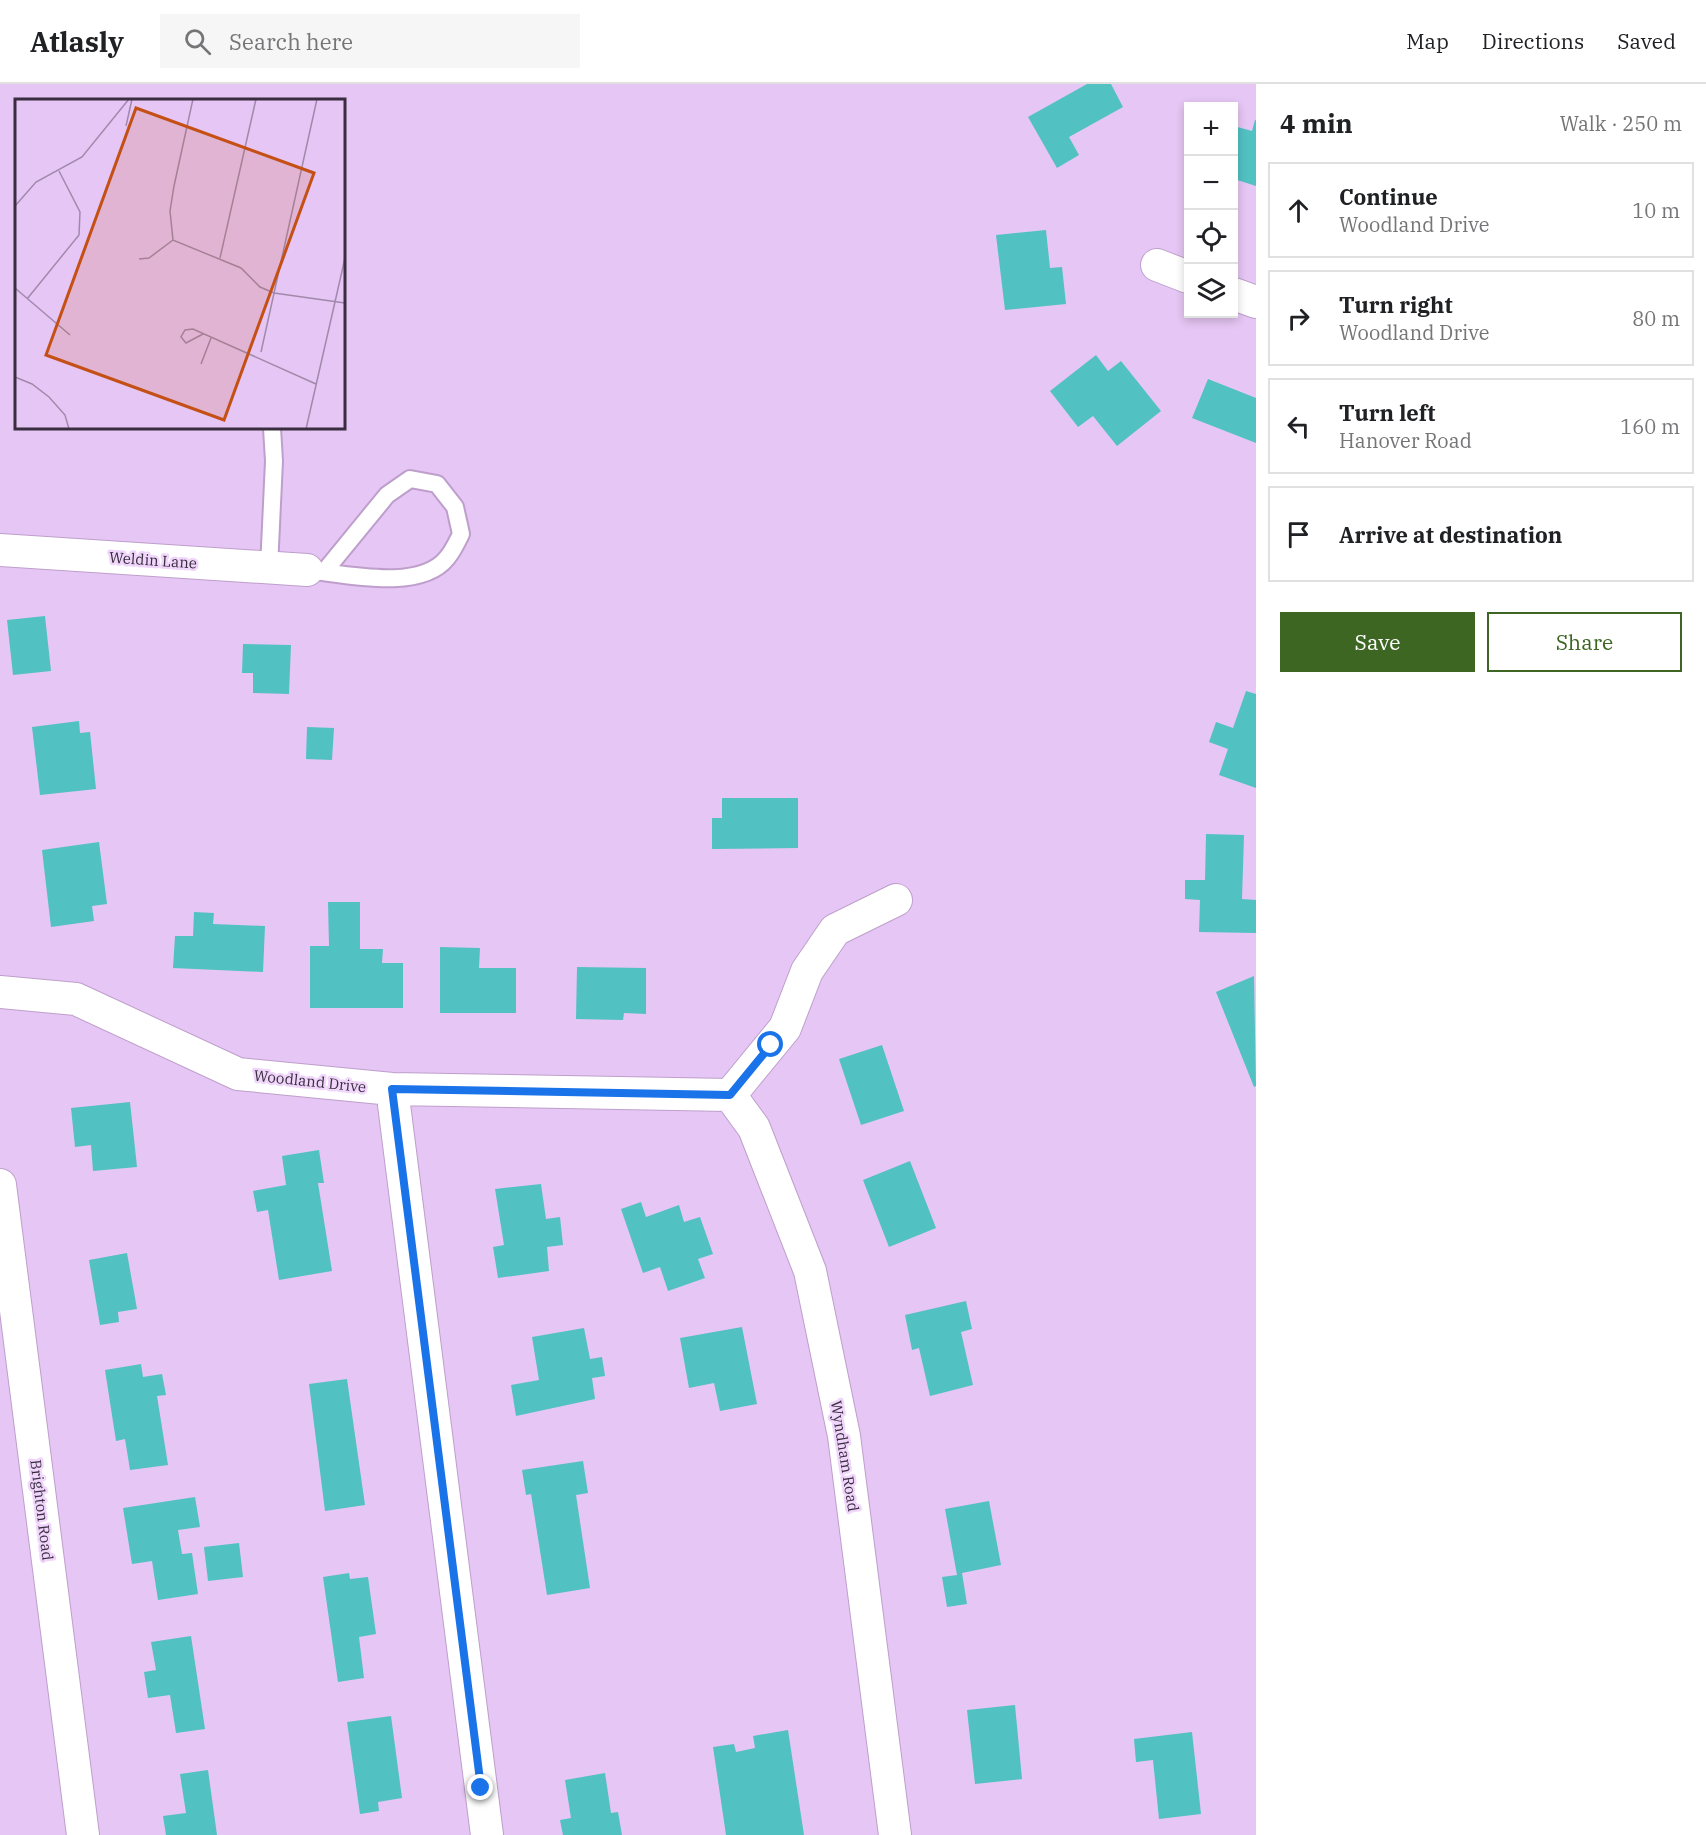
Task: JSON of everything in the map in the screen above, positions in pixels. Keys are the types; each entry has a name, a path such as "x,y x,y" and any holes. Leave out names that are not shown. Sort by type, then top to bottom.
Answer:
{"street":[{"path":"1156,266 1184,276"},
{"path":"1238,296 1256,302"},
{"name":"Weldin Lane","path":"0,550 315,571"},
{"path":"730,1095 785,1028 807,970 835,930 896,900"},
{"name":"Woodland Drive","path":"0,992 76,999 238,1074 392,1089 730,1095"},
{"path":"392,1089 487,1835"},
{"name":"Wyndham Road","path":"730,1095 754,1128 810,1271 844,1436 895,1835"},
{"name":"Brighton Road","path":"0,1185 83,1835"}],"lane":[{"path":"269,568 274,460 272,429"},
{"path":"410,479 437,484 455,507 461,534 447,560 423,575 401,579 315,571 387,495 410,479"}],"building":[{"path":"1087,84 1111,84 1123,107 1069,137 1079,155 1057,168 1028,117"},
{"path":"1256,120 1256,186 1238,180 1238,127 1252,131"},
{"path":"1046,230 1050,268 1062,267 1066,304 1005,310 996,235"},
{"path":"1096,355 1108,371 1121,361 1161,411 1117,446 1093,416 1078,427 1050,391"},
{"path":"1208,379 1256,398 1256,443 1192,418"},
{"path":"45,616 51,671 13,675 7,620"},
{"path":"243,644 291,645 289,694 253,693 253,673 242,673"},
{"path":"1246,691 1256,694 1256,788 1219,775 1228,749 1209,742 1216,722 1233,728"},
{"path":"79,721 80,733 90,732 96,789 40,795 32,727"},
{"path":"307,727 334,728 332,760 306,759"},
{"path":"722,798 798,798 798,848 712,849 712,818 722,818"},
{"path":"1206,834 1244,835 1242,899 1256,900 1256,933 1199,932 1200,900 1185,899 1185,880 1205,880"},
{"path":"99,842 107,904 92,906 94,921 51,927 42,850"},
{"path":"328,902 360,902 360,949 383,949 382,963 403,963 403,1008 310,1008 310,946 329,946"},
{"path":"194,912 214,913 213,924 265,926 263,972 173,968 175,936 193,936"},
{"path":"440,947 480,948 479,968 516,968 516,1013 440,1013"},
{"path":"577,967 646,968 646,1014 624,1013 623,1020 576,1019"},
{"path":"1254,976 1256,1086 1254,1087 1216,992"},
{"path":"882,1045 904,1111 861,1125 839,1059"},
{"path":"130,1102 137,1167 93,1171 91,1145 75,1147 71,1108"},
{"path":"319,1150 324,1183 318,1183 332,1271 279,1280 268,1210 257,1212 253,1191 286,1185 282,1156"},
{"path":"910,1161 936,1228 889,1247 863,1180"},
{"path":"541,1184 546,1219 560,1217 563,1245 547,1247 549,1271 498,1278 493,1247 504,1245 495,1189"},
{"path":"641,1202 646,1217 679,1205 684,1222 700,1217 713,1254 698,1259 705,1278 668,1291 660,1267 643,1273 621,1209"},
{"path":"127,1253 137,1309 118,1312 119,1322 100,1325 89,1260"},
{"path":"966,1301 972,1329 961,1332 973,1385 930,1396 919,1348 912,1350 905,1315"},
{"path":"742,1327 757,1404 720,1411 714,1383 689,1388 680,1338"},
{"path":"584,1328 590,1359 602,1357 605,1376 592,1378 595,1399 516,1416 511,1385 539,1380 532,1337"},
{"path":"141,1364 143,1377 162,1374 166,1395 157,1396 168,1465 130,1470 125,1439 116,1441 105,1370"},
{"path":"347,1379 365,1505 325,1511 309,1384"},
{"path":"583,1461 588,1493 576,1495 590,1588 547,1595 531,1494 526,1495 522,1470"},
{"path":"195,1497 200,1527 178,1530 182,1554 192,1553 198,1594 158,1600 152,1561 132,1564 123,1508"},
{"path":"989,1501 1001,1565 962,1573 967,1604 947,1607 942,1577 957,1575 945,1509"},
{"path":"239,1543 243,1577 208,1581 204,1547"},
{"path":"349,1573 350,1579 368,1577 376,1634 359,1637 364,1678 338,1682 323,1577"},
{"path":"191,1636 205,1729 176,1733 170,1695 148,1698 144,1672 156,1670 151,1642"},
{"path":"1015,1705 1022,1779 975,1784 967,1710"},
{"path":"391,1716 402,1798 378,1802 379,1811 360,1814 347,1722"},
{"path":"788,1730 804,1835 726,1835 713,1747 734,1744 736,1752 755,1748 753,1736"},
{"path":"1192,1732 1201,1814 1159,1819 1153,1760 1136,1762 1134,1739"},
{"path":"208,1770 217,1835 166,1835 163,1816 186,1813 180,1774"},
{"path":"605,1773 611,1813 618,1812 622,1835 563,1835 560,1820 571,1818 565,1780"}],"route":[{"path":"481,1788 392,1089 730,1095 771,1045"}]}
